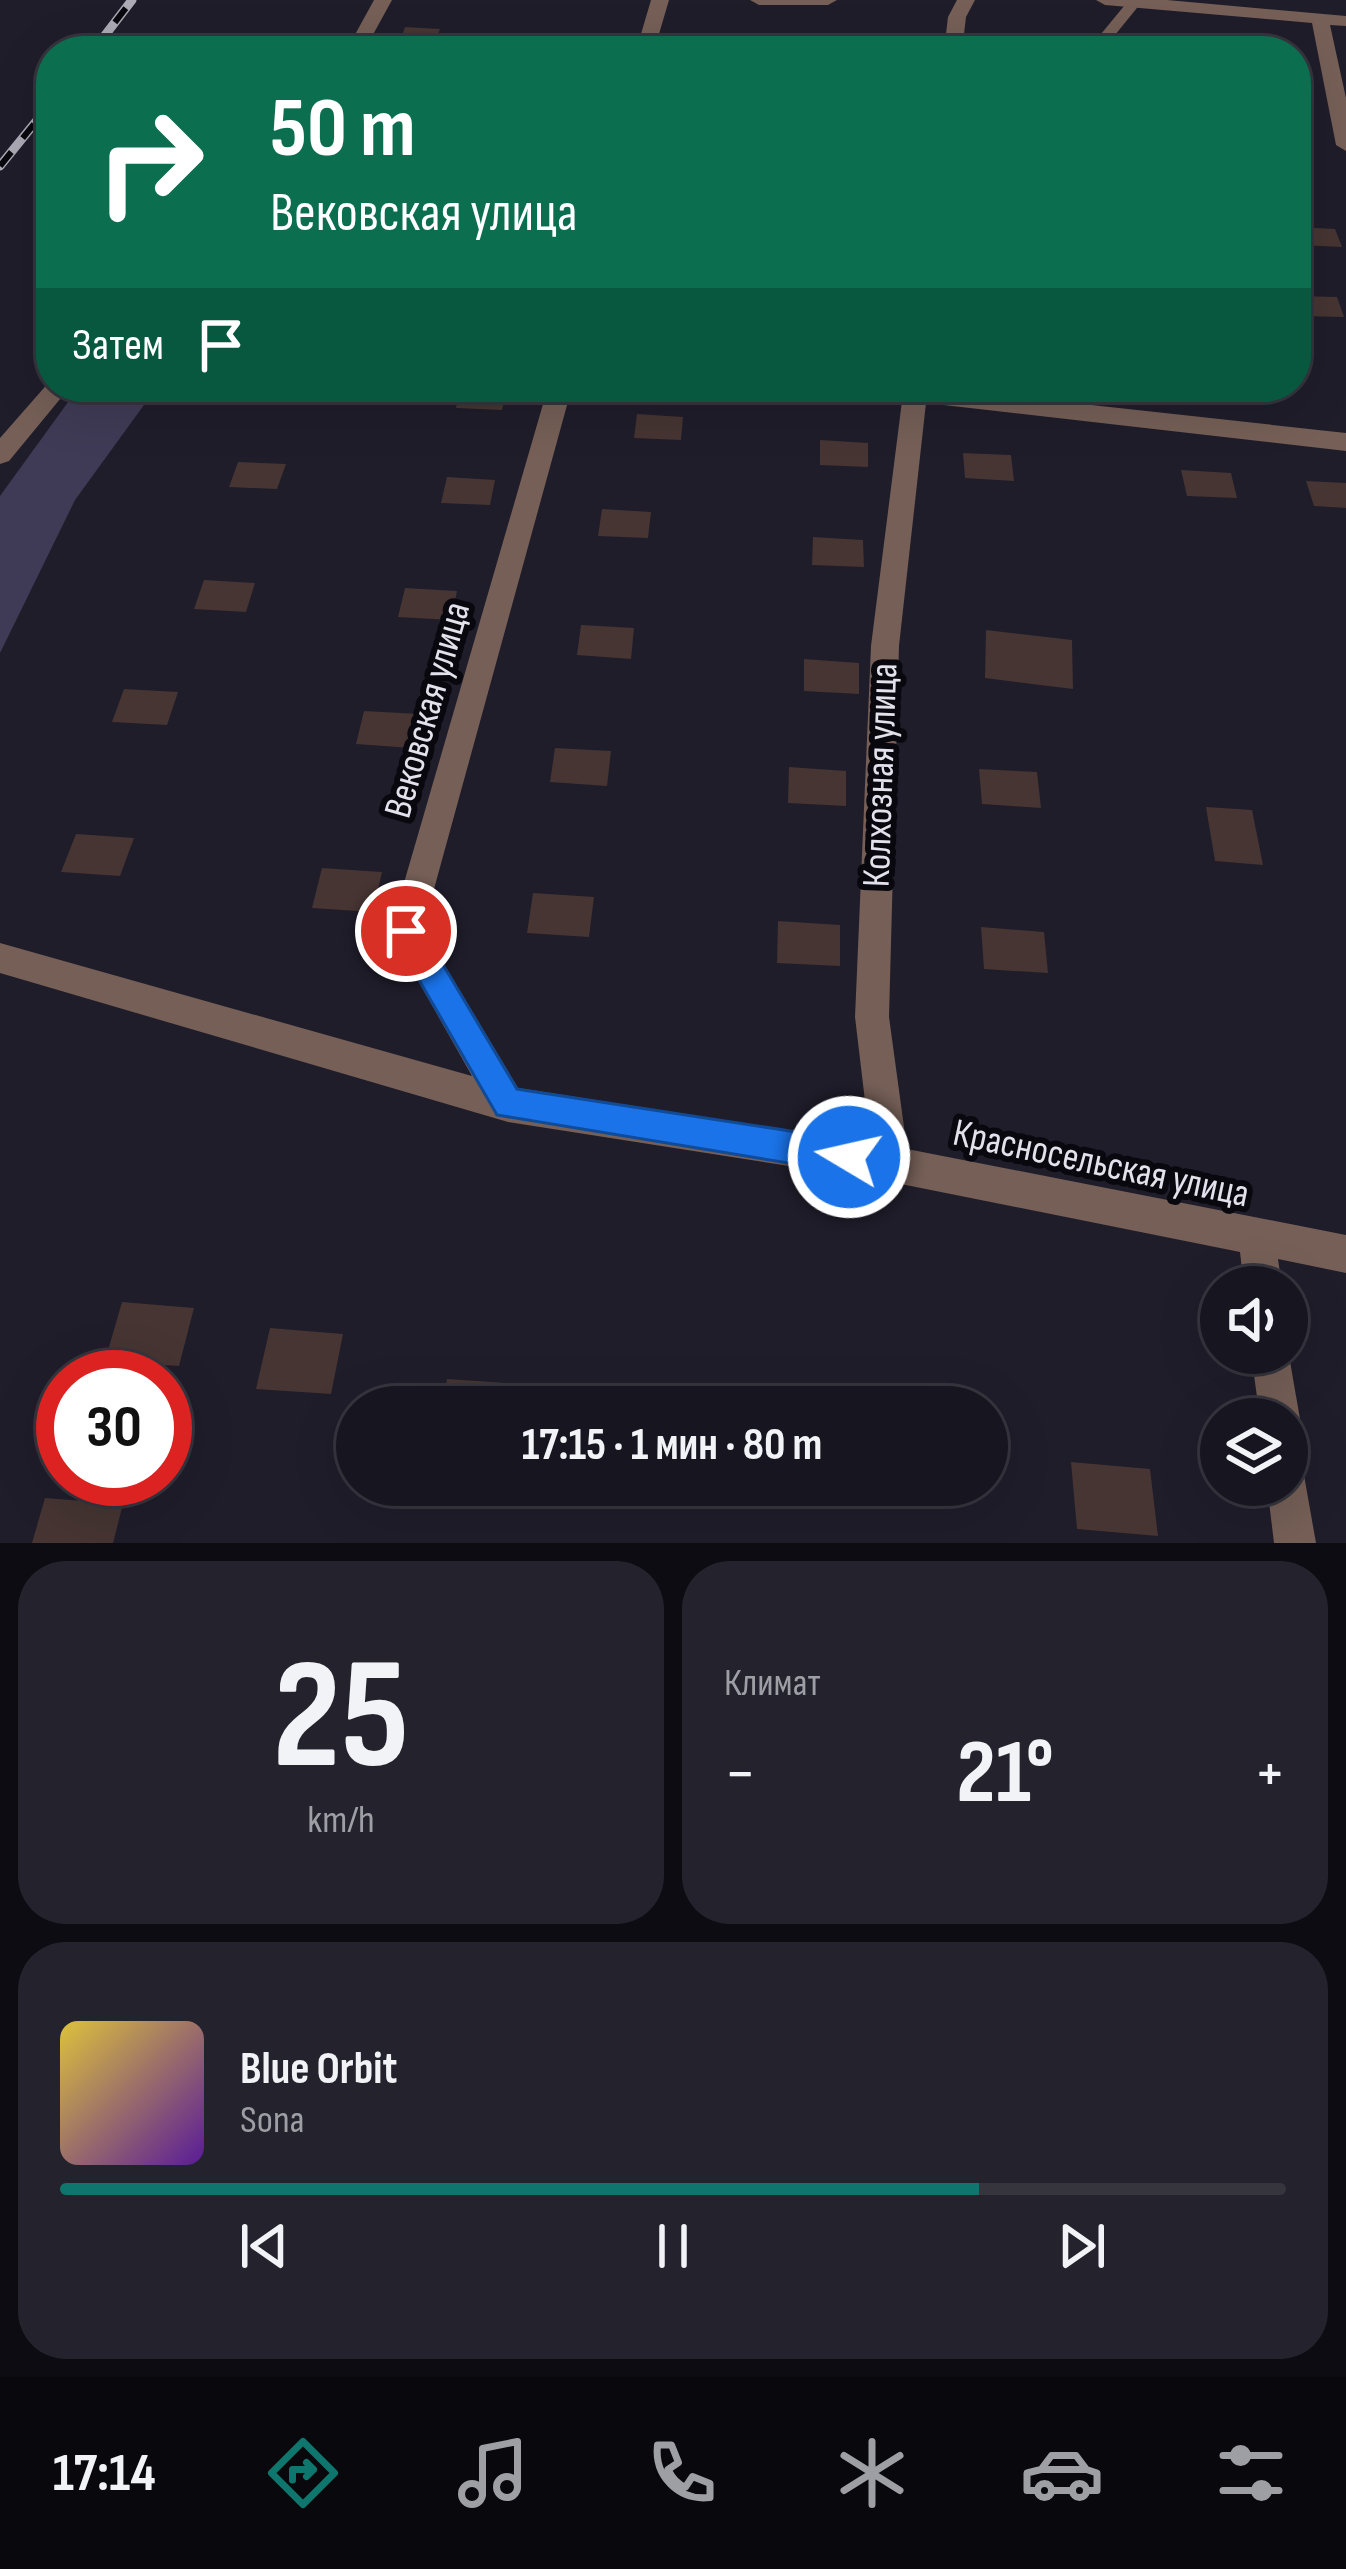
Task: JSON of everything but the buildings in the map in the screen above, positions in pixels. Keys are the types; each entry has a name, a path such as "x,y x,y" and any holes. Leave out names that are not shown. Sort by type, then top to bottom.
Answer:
{"street":[{"path":"363,36 383,0"},
{"path":"649,36 660,0"},
{"path":"759,0 828,0"},
{"path":"955,36 966,0"},
{"path":"1105,0 1346,21"},
{"path":"1320,19 1346,145"},
{"path":"0,455 45,402"},
{"name":"Вековская улица","path":"508,1104 406,931 556,402"},
{"name":"Колхозная улица","path":"891,1163 872,1017 885,646 914,402"},
{"path":"1008,402 1346,442"},
{"name":"Красносельская улица","path":"0,958 508,1104 891,1163 1346,1254"},
{"path":"1258,1240 1261,1266"},
{"path":"1290,1506 1295,1543"}],"lane":[{"path":"1106,36 1134,2"}],"shaded area":[{"path":"68,402 146,402 75,500 0,653 0,496"}],"railway":[{"path":"104,36 132,0"},
{"path":"0,166 36,122"}],"route":[{"path":"406,931 508,1104 849,1157"}]}
